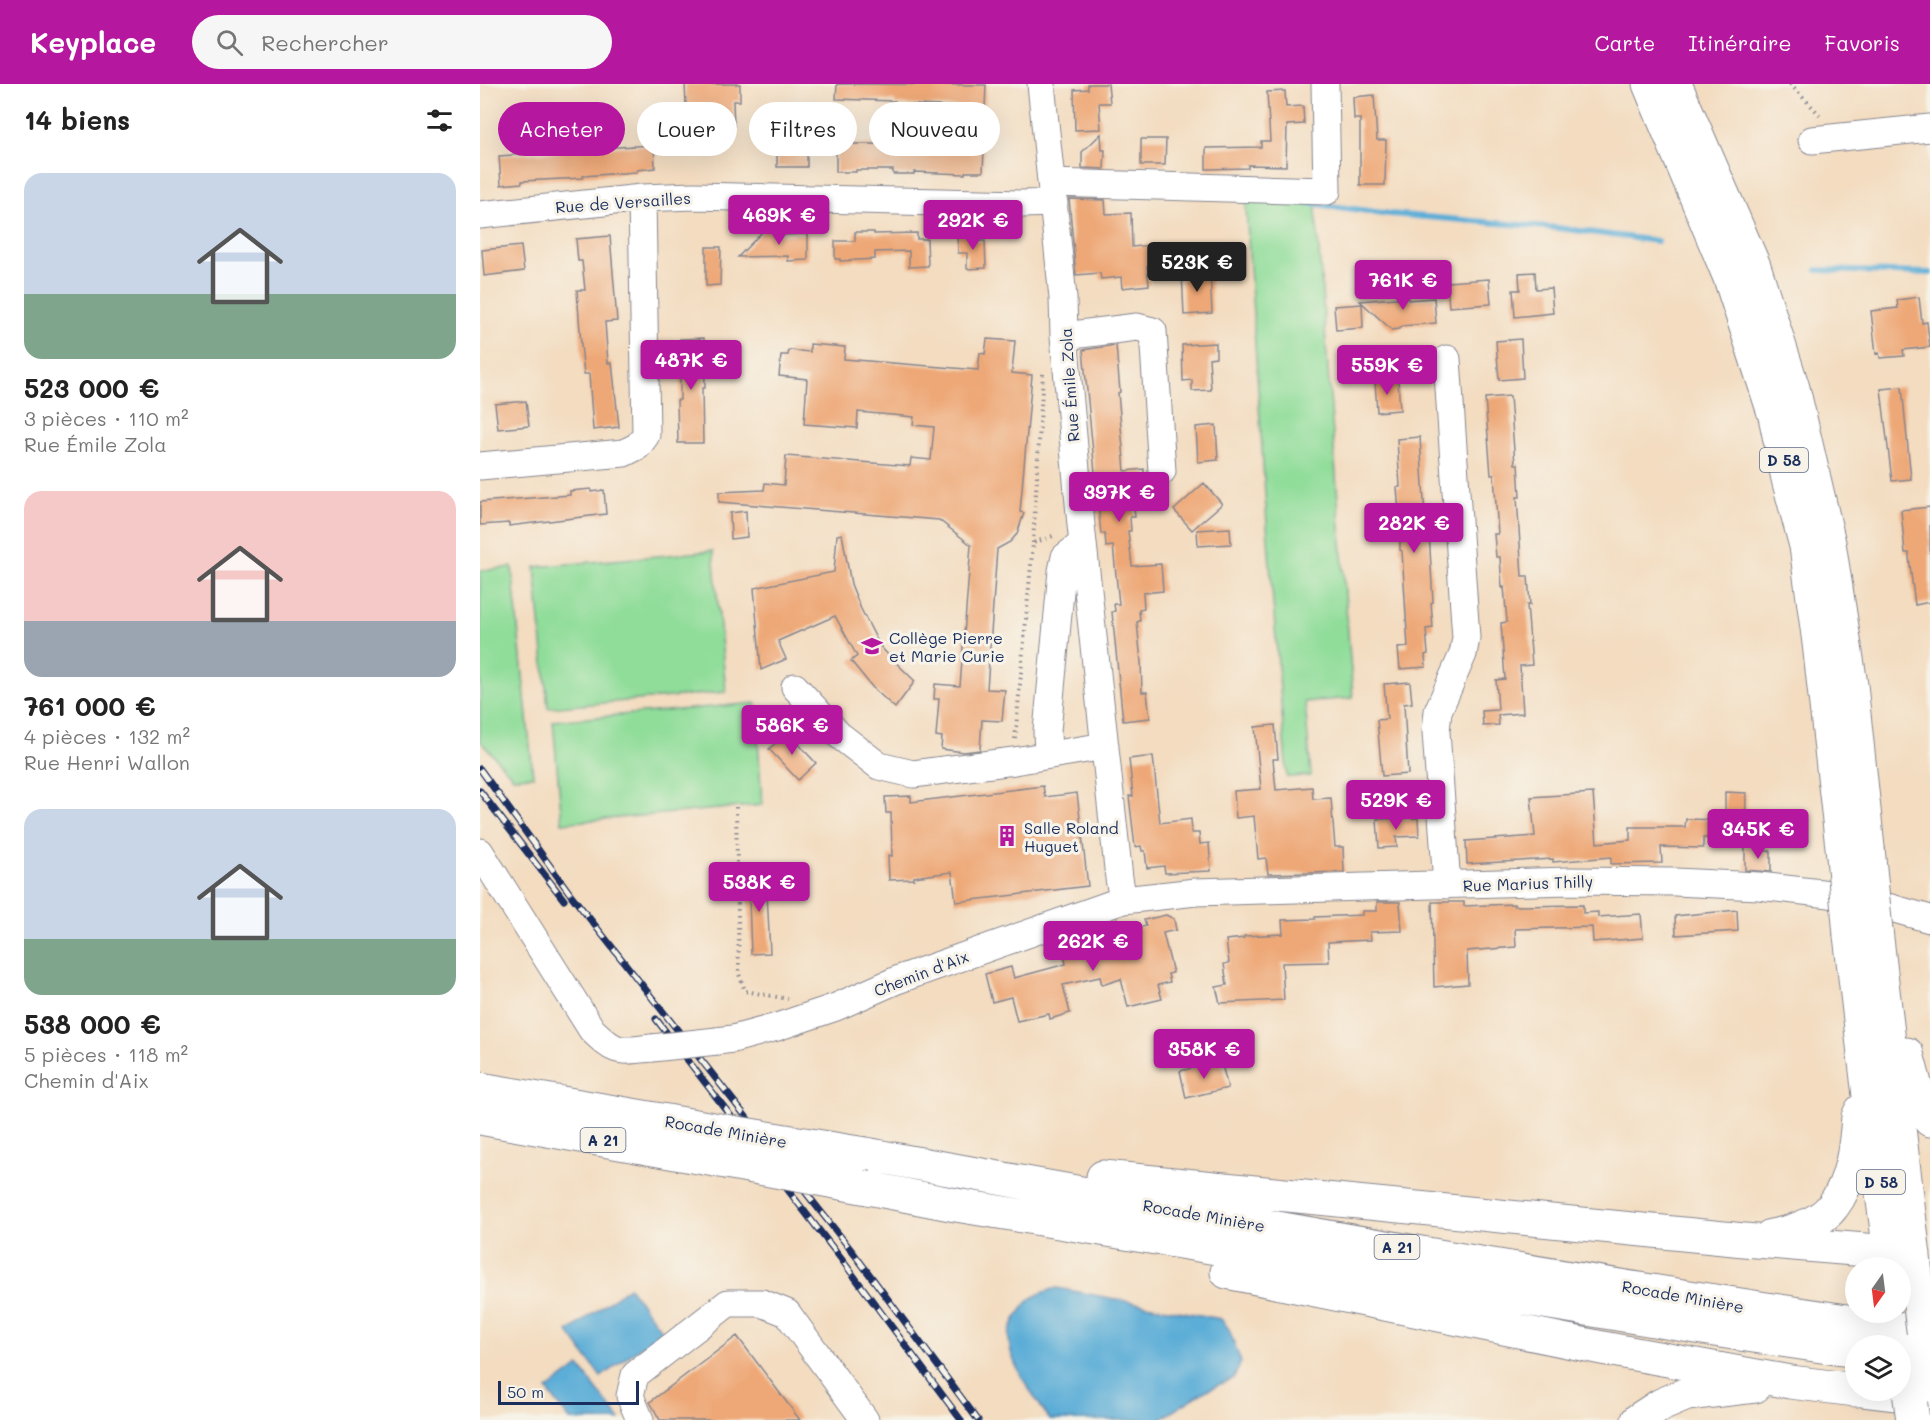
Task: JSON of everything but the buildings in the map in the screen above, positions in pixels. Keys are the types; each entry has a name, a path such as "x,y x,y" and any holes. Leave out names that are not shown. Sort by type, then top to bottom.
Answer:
{"highway":[{"name":"D 58","path":"1649,84 1730,278 1775,416 1788,479 1806,546 1819,642 1856,852"},
{"name":"D 58","path":"1675,84 1754,266 1793,388 1829,543 1851,685 1856,852 1863,932 1869,1096 1886,1215 1901,1257"},
{"name":"D 58","path":"1863,932 1918,1183 1904,1257"},
{"path":"1863,932 1894,1009 1915,1084 1930,1120"},
{"name":"Rocade Minière","path":"480,1089 726,1147 868,1188 956,1205 1733,1334 1845,1349"},
{"path":"1744,1240 1788,1234 1810,1224 1833,1207 1845,1183 1853,1159 1858,1117 1869,1096"},
{"name":"Rocade Minière","path":"480,1118 726,1147 865,1154 1725,1304 1930,1333"},
{"path":"865,1154 1744,1240 1867,1257"},
{"path":"1886,1215 1918,1183"},
{"path":"956,1205 972,1219 996,1224 1591,1346 1790,1382 1845,1389"},
{"name":"D 58","path":"1911,1298 1930,1384"},
{"path":"1899,1323 1912,1420"},
{"path":"1911,1358 1930,1361"},
{"path":"1638,1420 1661,1405 1688,1394 1790,1382"},
{"path":"1911,1396 1930,1398"}],"street":[{"name":"Rue Émile Zola","path":"1041,84 1063,298 1064,336 1082,534 1119,878 1124,900"},
{"name":"Rue de Versailles","path":"480,215 642,198 694,196 1022,204 1053,193 1327,191 1325,84"},
{"path":"1812,140 1930,129"},
{"path":"480,465 624,453 638,446 646,435 642,198"},
{"path":"1064,336 1137,327 1153,331 1162,471"},
{"path":"1447,359 1466,638 1463,654 1438,711 1436,732 1447,885"},
{"path":"1048,755 1047,731 1062,571 1065,557 1082,534"},
{"path":"795,687 839,735 879,766 914,774 1105,746"},
{"name":"Chemin d'Aix","path":"480,852 592,1030 608,1046 623,1052 733,1039 777,1027 836,1007 897,980 1124,900"},
{"name":"Rue Marius Thilly","path":"1124,900 1196,892 1569,880 1759,885 1830,894 1930,919"},
{"path":"640,1420 630,1396 635,1375 729,1303 762,1303 787,1313 865,1420"}],"path":[{"path":"1790,84 1842,138"},
{"path":"1014,760 1033,543 1043,371"},
{"path":"1033,543 1082,534"},
{"path":"736,807 739,974 746,991 790,999"}],"green space":[{"path":"1245,192 1315,198 1353,698 1305,702 1311,776 1287,777 1268,540"},
{"path":"713,551 726,692 548,708 535,567"},
{"path":"512,567 533,776 513,777 480,741 480,571"},
{"path":"756,703 762,805 562,823 553,721"}],"water":[{"path":"629,1287 662,1331 601,1377 568,1332"},
{"path":"1057,1288 1221,1319 1229,1329 1241,1362 1234,1378 1205,1391 1159,1420 1050,1420 1018,1369 1010,1348 1009,1338 1014,1321 1027,1302"},
{"path":"579,1366 620,1420 570,1420 547,1390"}],"waterway":[{"path":"1309,203 1390,214 1558,228 1657,241"},
{"path":"1817,270 1930,273"}],"railway":[{"path":"480,769 571,895 855,1255 978,1420"},
{"path":"480,791 564,900"},
{"path":"656,1019 842,1260 961,1420"}],"place":[{"name":"Collège Pierre et Marie Curie","path":"872,646"},
{"name":"Salle Roland Huguet","path":"1007,836"}]}
